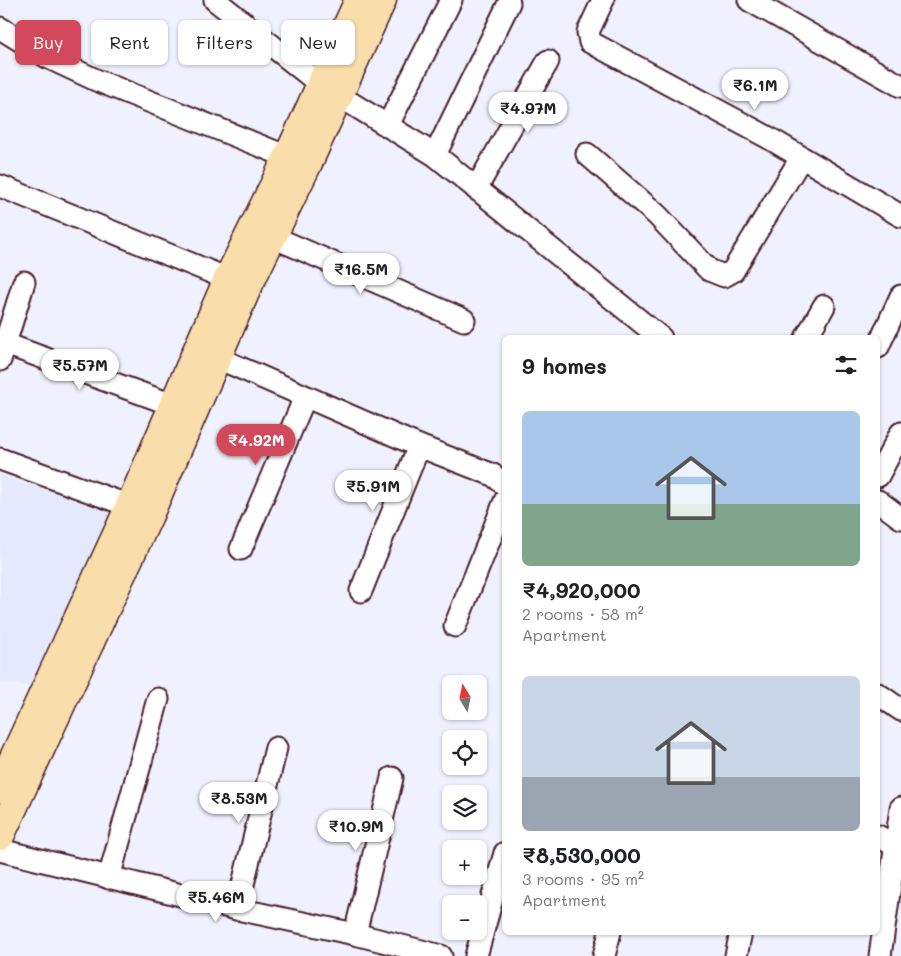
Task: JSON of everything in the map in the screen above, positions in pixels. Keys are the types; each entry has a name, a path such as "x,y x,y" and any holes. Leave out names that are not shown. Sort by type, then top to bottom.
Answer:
{"main road":[{"path":"0,786 130,506 173,405 207,354 273,237 329,90 359,0"},
{"path":"0,836 148,514 207,354 228,280 288,156 382,0"}],"street":[{"path":"215,0 329,90 435,154 657,335"},
{"path":"388,125 451,0"},
{"path":"603,0 588,32 590,42 769,138 901,216"},
{"path":"750,0 901,86"},
{"path":"435,154 509,3"},
{"path":"0,28 49,58 96,80 288,156"},
{"path":"476,189 548,61"},
{"path":"587,154 657,215 709,270 724,276 733,271 801,158"},
{"path":"0,186 228,280"},
{"path":"273,237 464,320"},
{"path":"24,282 2,349 173,405"},
{"path":"880,343 901,296"},
{"path":"808,335 824,306"},
{"path":"207,354 419,446 492,475 502,483"},
{"path":"240,549 305,397"},
{"path":"880,472 901,433"},
{"path":"361,591 419,446"},
{"path":"0,459 130,506"},
{"path":"880,502 901,518"},
{"path":"455,626 502,508"},
{"path":"880,695 901,710"},
{"path":"109,878 158,698"},
{"path":"237,909 276,748"},
{"path":"355,934 392,778"},
{"path":"880,956 887,928 886,841 901,808"},
{"path":"0,850 237,909 355,934 441,956"},
{"path":"476,956 502,864"},
{"path":"604,956 609,935"},
{"path":"736,956 740,935"}],"shaded area":[{"path":"0,475 115,513 31,686 0,682"}]}
